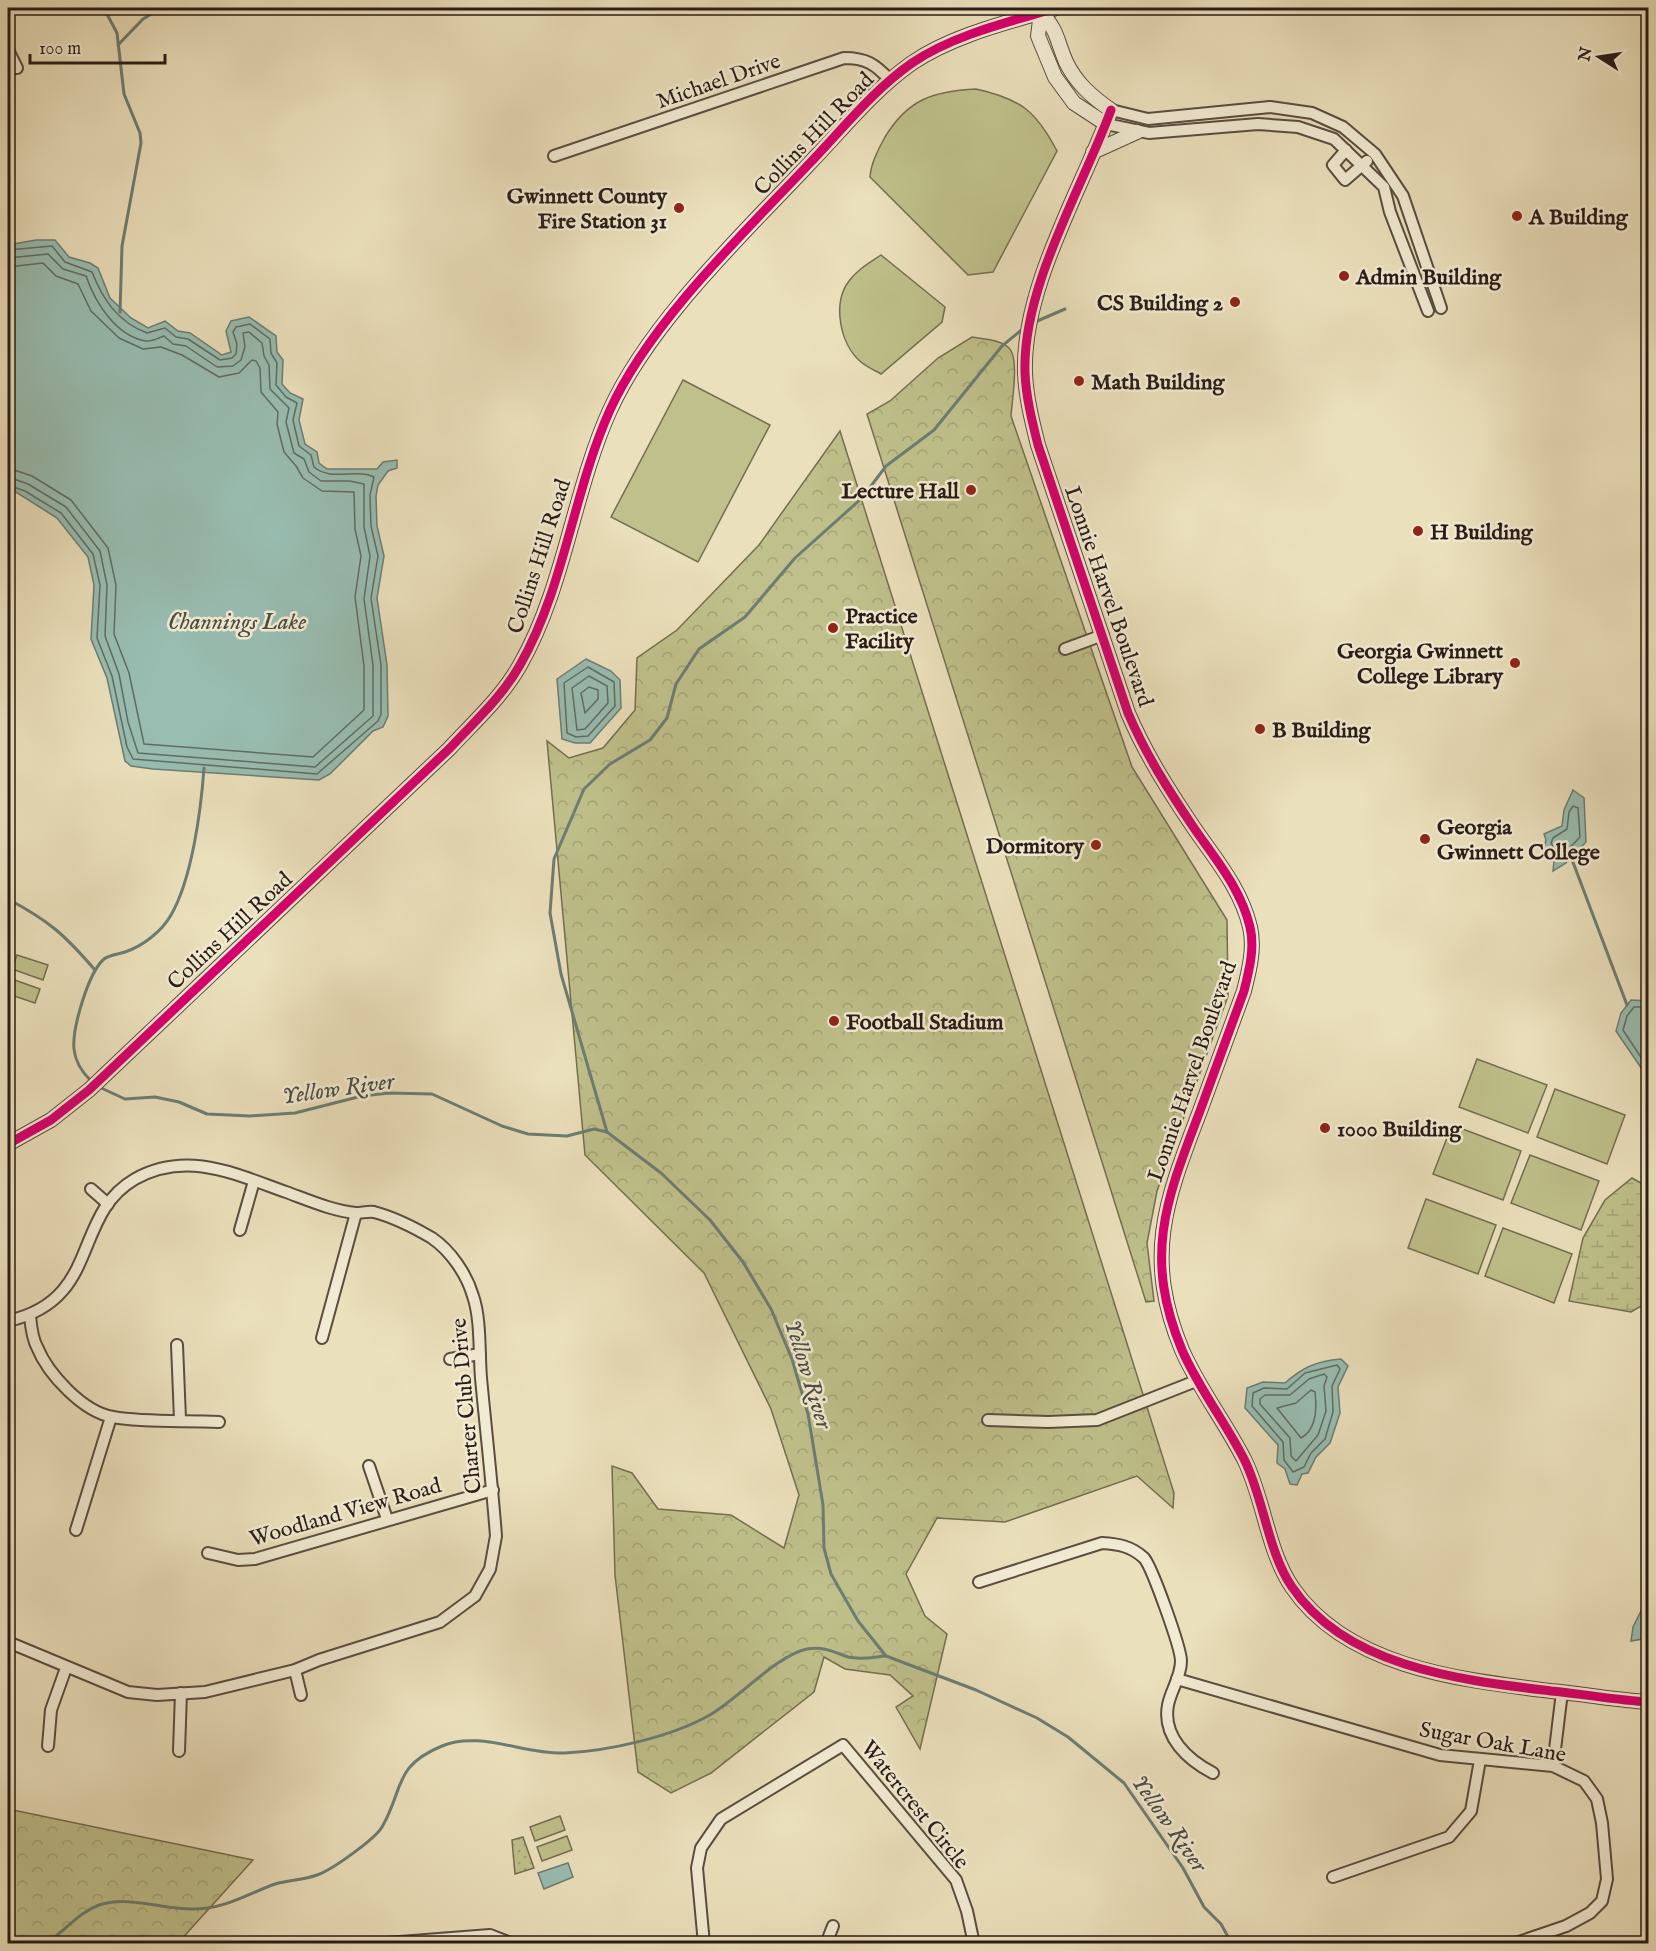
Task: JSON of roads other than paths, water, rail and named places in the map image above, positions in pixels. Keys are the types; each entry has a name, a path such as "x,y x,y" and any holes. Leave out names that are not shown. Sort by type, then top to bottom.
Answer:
{"street":[{"name":"Collins Hill Road","path":"8,1144 51,1120 89,1090 449,749 497,698 520,666 538,629 589,463 611,409 651,342 693,291 890,80 913,62 946,45 1040,10 1056,8"},
{"path":"1040,10 1055,29 1072,73 1092,96 1111,110 1148,119 1270,107 1312,113 1343,127 1375,154 1407,204 1441,308"},
{"path":"1040,10 1038,36 1055,77 1074,103 1087,114 1106,124 1137,132 1258,124 1298,127 1334,139 1384,187 1390,212 1428,311"},
{"path":"8,50 17,68"},
{"name":"Michael Drive","path":"554,156 844,58 863,58 876,65 890,80"},
{"name":"Lonnie Harvel Boulevard","path":"1111,110 1036,297 1027,339 1025,371 1029,408 1038,445 1128,713 1144,750 1239,894 1251,929 1250,969 1244,991 1171,1189 1162,1229 1160,1264 1165,1297 1181,1348 1196,1381 1234,1438 1249,1469 1291,1586 1312,1610 1343,1635 1399,1663 1461,1679 1648,1702"},
{"path":"1087,114 1093,152 1137,132"},
{"path":"1346,150 1333,165 1345,180 1375,154"},
{"path":"1065,649 1103,635"},
{"name":"Charter Club Drive","path":"8,1321 30,1316 67,1287 115,1193 135,1179 161,1168 188,1164 212,1166 328,1206 356,1213 372,1212 406,1225 434,1239 455,1260 474,1298 496,1536 490,1569 475,1596 440,1622 319,1660 295,1670 205,1692 157,1695 128,1692 8,1642"},
{"path":"240,1230 254,1181"},
{"path":"91,1189 108,1204"},
{"path":"322,1338 356,1213"},
{"path":"30,1316 36,1346 48,1368 65,1388 91,1408 111,1417 219,1422"},
{"path":"177,1346 180,1419"},
{"path":"450,1359 480,1354"},
{"path":"988,1420 1048,1422 1097,1420 1196,1381"},
{"path":"76,1530 111,1417"},
{"path":"369,1466 387,1519"},
{"name":"Woodland View Road","path":"208,1553 238,1560 255,1559 290,1551 387,1519 493,1490"},
{"path":"979,1582 1102,1543 1129,1547 1149,1564 1181,1660 1178,1679 1168,1706 1170,1728 1174,1739 1189,1758 1213,1773"},
{"path":"48,1746 51,1710 66,1668"},
{"path":"295,1670 301,1695"},
{"name":"Sugar Oak Lane","path":"1178,1679 1440,1755 1553,1766 1584,1782 1597,1798 1602,1823 1605,1892 1602,1901 1590,1914 1566,1926 1513,1944"},
{"path":"1553,1766 1562,1692"},
{"path":"179,1751 181,1693"},
{"name":"Watercrest Circle","path":"704,1944 697,1868 701,1848 714,1829 721,1819 843,1745 956,1880 967,1911 974,1944"},
{"path":"1333,1877 1449,1837 1471,1811 1480,1760"},
{"path":"826,1944 832,1926"},
{"path":"374,1944 490,1935 513,1944"}],"water":[{"name":"Channings Lake","path":"36,240 55,240 69,257 90,263 98,268 110,298 131,318 148,328 165,321 178,331 190,333 222,355 231,352 226,331 231,321 249,317 276,336 277,352 283,360 282,384 290,393 303,399 299,420 305,444 317,452 319,463 327,469 377,469 383,462 397,460 397,468 388,471 378,485 376,496 377,526 384,556 377,598 387,665 388,716 383,727 373,731 330,774 319,780 153,769 131,766 125,761 107,678 91,639 94,585 88,557 57,518 8,487 8,245"},
{"path":"586,659 611,671 620,680 621,708 590,743 575,743 562,739 557,679"},
{"path":"1573,790 1584,798 1586,842 1566,863 1553,871 1554,861 1544,847 1546,840 1544,834 1562,826 1564,810"},
{"path":"1631,1000 1648,1001 1648,1078 1616,1031 1621,1013"},
{"path":"1341,1359 1348,1366 1338,1387 1340,1413 1330,1443 1316,1457 1308,1473 1302,1474 1297,1485 1290,1484 1285,1469 1277,1463 1278,1445 1245,1408 1247,1388 1263,1382 1285,1383 1311,1366"},
{"path":"1648,1597 1648,1638 1631,1641 1633,1627"},
{"path":"568,1863 573,1877 544,1889 538,1873"}],"waterway":[{"path":"99,8 108,16 117,33 124,94 140,133 141,143 122,246 120,312"},
{"path":"118,45 143,19 161,8"},
{"path":"1035,322 1065,309"},
{"path":"607,1132 561,974 550,913 554,859 584,789 610,764 650,740 667,718 676,684 699,649 745,617 795,558 862,498 886,466 934,430 1002,346 1024,328"},
{"name":"Yellow River","path":"91,1081 80,1066 74,1049 76,1028 87,988 104,959 145,942 163,927 171,915 185,883 190,864 201,804 204,768"},
{"path":"1571,857 1627,1005"},
{"path":"8,899 35,914 55,929 95,970"},
{"name":"Yellow River","path":"99,1087 125,1099 155,1097 179,1102 207,1114 250,1116 295,1113 362,1096 389,1093 432,1094 502,1126 528,1134 567,1136 594,1129 607,1132 661,1173 710,1220 743,1262 771,1309 792,1359 808,1414 823,1505 824,1548 831,1574 858,1621 886,1656 976,1690 1037,1718 1068,1737 1124,1783 1183,1868 1204,1907 1221,1924 1232,1944"},
{"path":"45,1944 84,1913 99,1905 111,1902 135,1902 182,1909 205,1908 226,1904 275,1884 324,1872 353,1854 378,1832 389,1813 407,1770 426,1754 442,1746 456,1742 487,1742 550,1753 582,1752 620,1746 693,1724 719,1709 770,1669 795,1653 813,1648 833,1651 853,1658 886,1656"},
{"path":"8,1937 14,1944"}],"place":[{"name":"Gwinnett County Fire Station 31","path":"679,208"},
{"name":"A Building","path":"1517,216"},
{"name":"Admin Building","path":"1344,276"},
{"name":"CS Building 2","path":"1235,302"},
{"name":"Math Building","path":"1079,381"},
{"name":"Lecture Hall","path":"971,490"},
{"name":"H Building","path":"1418,531"},
{"name":"Practice Facility","path":"833,628"},
{"name":"Georgia Gwinnett College Library","path":"1515,663"},
{"name":"B Building","path":"1260,729"},
{"name":"Georgia Gwinnett College","path":"1425,839"},
{"name":"Dormitory","path":"1096,845"},
{"name":"Football Stadium","path":"834,1021"},
{"name":"1000 Building","path":"1325,1128"}]}
